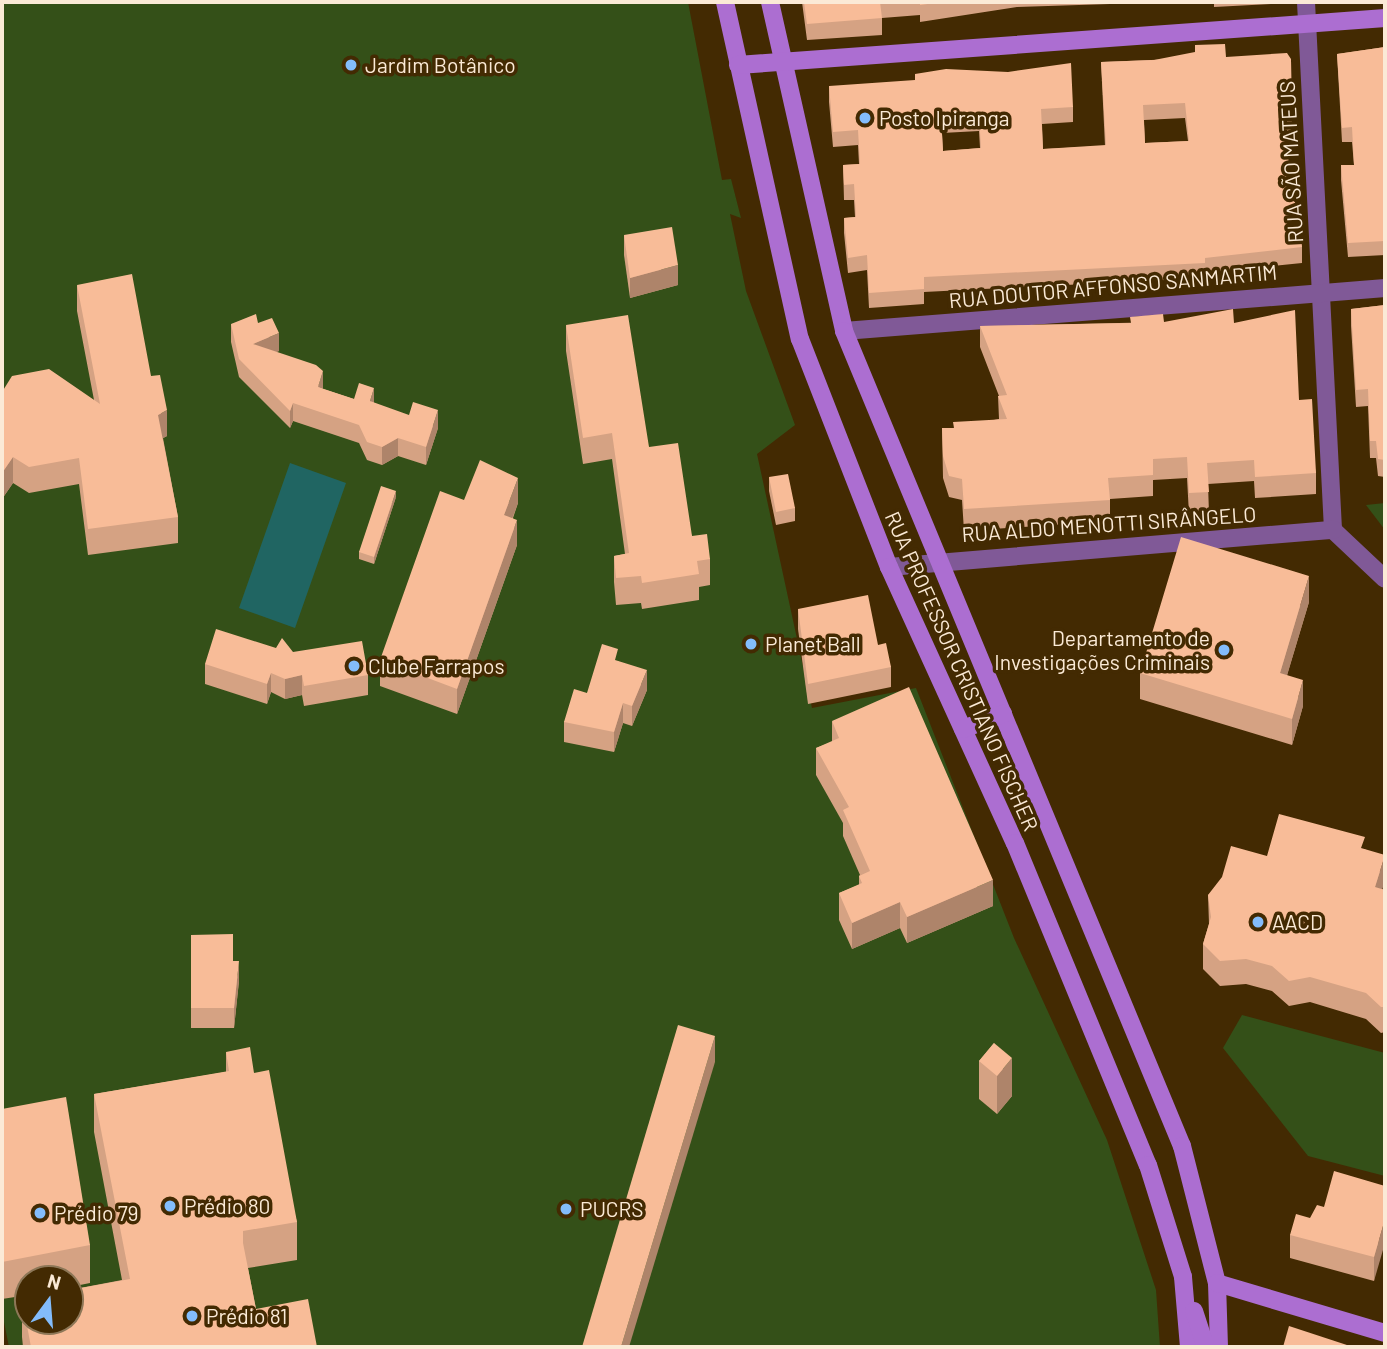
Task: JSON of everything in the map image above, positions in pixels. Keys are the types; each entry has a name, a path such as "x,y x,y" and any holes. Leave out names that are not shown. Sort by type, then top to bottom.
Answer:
{"main road":[{"name":"RUA PROFESSOR CRISTIANO FISCHER","path":"725,2 800,339 889,568 963,729 1148,1165 1183,1277 1189,1347"},
{"name":"RUA PROFESSOR CRISTIANO FISCHER","path":"770,2 844,331 1182,1146 1217,1283 1219,1347"},
{"path":"738,65 1385,18"},
{"path":"963,729 1003,714"},
{"path":"1183,1277 1206,1347"},
{"path":"1217,1283 1385,1333"}],"street":[{"name":"RUA SÃO MATEUS","path":"1306,2 1333,530"},
{"name":"RUA DOUTOR AFFONSO SANMARTIM","path":"844,331 1385,288"},
{"name":"RUA ALDO MENOTTI SIRÂNGELO","path":"889,568 939,559 1333,530"},
{"path":"1333,530 1385,579"}],"green space":[{"path":"2,2 688,2 722,180 731,179 741,218 730,214 746,291 795,425 757,454 812,708 916,688 1014,938 1107,1140 1156,1290 1160,1347 9,1347 2,1312"},
{"path":"1385,503 1385,530 1366,505"},
{"path":"1242,1015 1385,1053 1385,1176 1308,1156 1223,1048"}],"water":[{"path":"290,463 346,483 295,628 239,608"}],"building":[{"path":"804,2 880,2 882,18 807,24"},
{"path":"920,2 943,2 920,5"},
{"path":"1225,44 1226,57 1287,53 1291,59 1292,131 1284,131 1302,247 1205,258 1205,263 924,277 924,289 869,293 867,255 848,258 844,218 856,217 854,184 844,185 843,165 860,164 858,130 833,132 829,86 915,80 915,74 946,69 1008,72 1071,63 1073,107 1041,109 1043,149 1106,145 1101,62 1154,60 1195,52 1195,45","holes":["1185,103 1189,141 1145,143 1143,105","979,116 981,148 943,151 941,118"]},
{"path":"1385,47 1385,241 1348,243 1341,165 1354,165 1352,127 1342,128 1337,54"},
{"path":"672,227 678,265 630,278 624,235"},
{"path":"132,274 151,376 160,375 167,410 158,415 178,517 88,529 79,458 29,467 13,457 2,473 2,392 12,376 49,369 100,404 77,285"},
{"path":"1385,305 1385,460 1378,459 1376,441 1370,441 1368,389 1356,390 1351,309"},
{"path":"1233,309 1234,323 1295,310 1299,400 1312,399 1316,473 1255,477 1254,460 1207,463 1209,492 1189,493 1187,457 1153,459 1153,475 1108,478 1110,500 964,509 962,479 949,476 943,456 942,428 954,428 953,422 1007,419 998,396 1007,395 980,326 1131,323 1130,317 1163,314 1164,322"},
{"path":"256,314 258,323 272,318 279,333 253,344 316,365 323,371 318,387 354,399 359,383 374,388 370,401 409,415 413,402 438,410 426,447 398,438 382,447 367,442 359,425 293,403 290,411 239,359 231,324"},
{"path":"628,315 649,447 678,443 692,536 707,534 710,559 697,561 699,574 642,583 641,576 616,578 614,556 629,553 612,433 583,438 566,325"},
{"path":"480,460 518,478 504,515 517,520 457,689 380,660 440,491 464,500"},
{"path":"788,474 795,508 776,512 769,477"},
{"path":"381,486 396,491 374,557 359,552"},
{"name":"Departamento de Investigações Criminais","path":"1181,537 1309,576 1280,673 1303,680 1292,719 1140,673"},
{"path":"868,595 878,645 886,643 891,667 808,684 798,609"},
{"path":"216,629 276,648 282,638 293,652 362,641 368,675 304,686 302,675 285,679 271,673 267,684 205,664"},
{"path":"602,644 618,649 615,660 647,670 632,706 623,703 614,732 564,722 574,689 587,693"},
{"path":"909,687 993,880 907,917 900,902 852,923 839,893 862,883 859,876 870,871 843,810 849,807 816,748 839,738 832,721"},
{"path":"1279,814 1365,837 1361,848 1385,855 1375,887 1385,890 1385,1007 1381,1007 1366,993 1310,977 1289,981 1272,966 1246,959 1220,961 1203,944 1211,917 1208,895 1222,877 1231,846 1267,856"},
{"path":"233,934 233,961 239,961 234,1008 191,1008 191,935"},
{"path":"678,1025 715,1036 621,1347 582,1347"},
{"path":"994,1043 1012,1058 997,1076 979,1061"},
{"path":"250,1047 254,1073 269,1070 297,1222 243,1231 256,1309 308,1299 317,1347 31,1347 29,1335 84,1335 84,1287 130,1279 94,1094 229,1071 226,1052"},
{"name":"Prédio 79","path":"66,1097 90,1245 2,1262 2,1109"},
{"path":"1334,1171 1385,1186 1385,1219 1374,1257 1290,1235 1296,1214 1310,1218 1317,1205 1324,1207"},
{"path":"1289,1326 1353,1347 1283,1347"}],"place":[{"name":"Jardim Botânico","path":"351,65"},
{"name":"Posto Ipiranga","path":"865,118"},
{"name":"Planet Ball","path":"751,644"},
{"name":"Departamento de Investigações Criminais","path":"1224,650"},
{"name":"Clube Farrapos","path":"354,666"},
{"name":"AACD","path":"1258,922"},
{"name":"Prédio 80","path":"170,1206"},
{"name":"PUCRS","path":"566,1209"},
{"name":"Prédio 79","path":"40,1213"},
{"name":"Prédio 81","path":"192,1316"}]}
